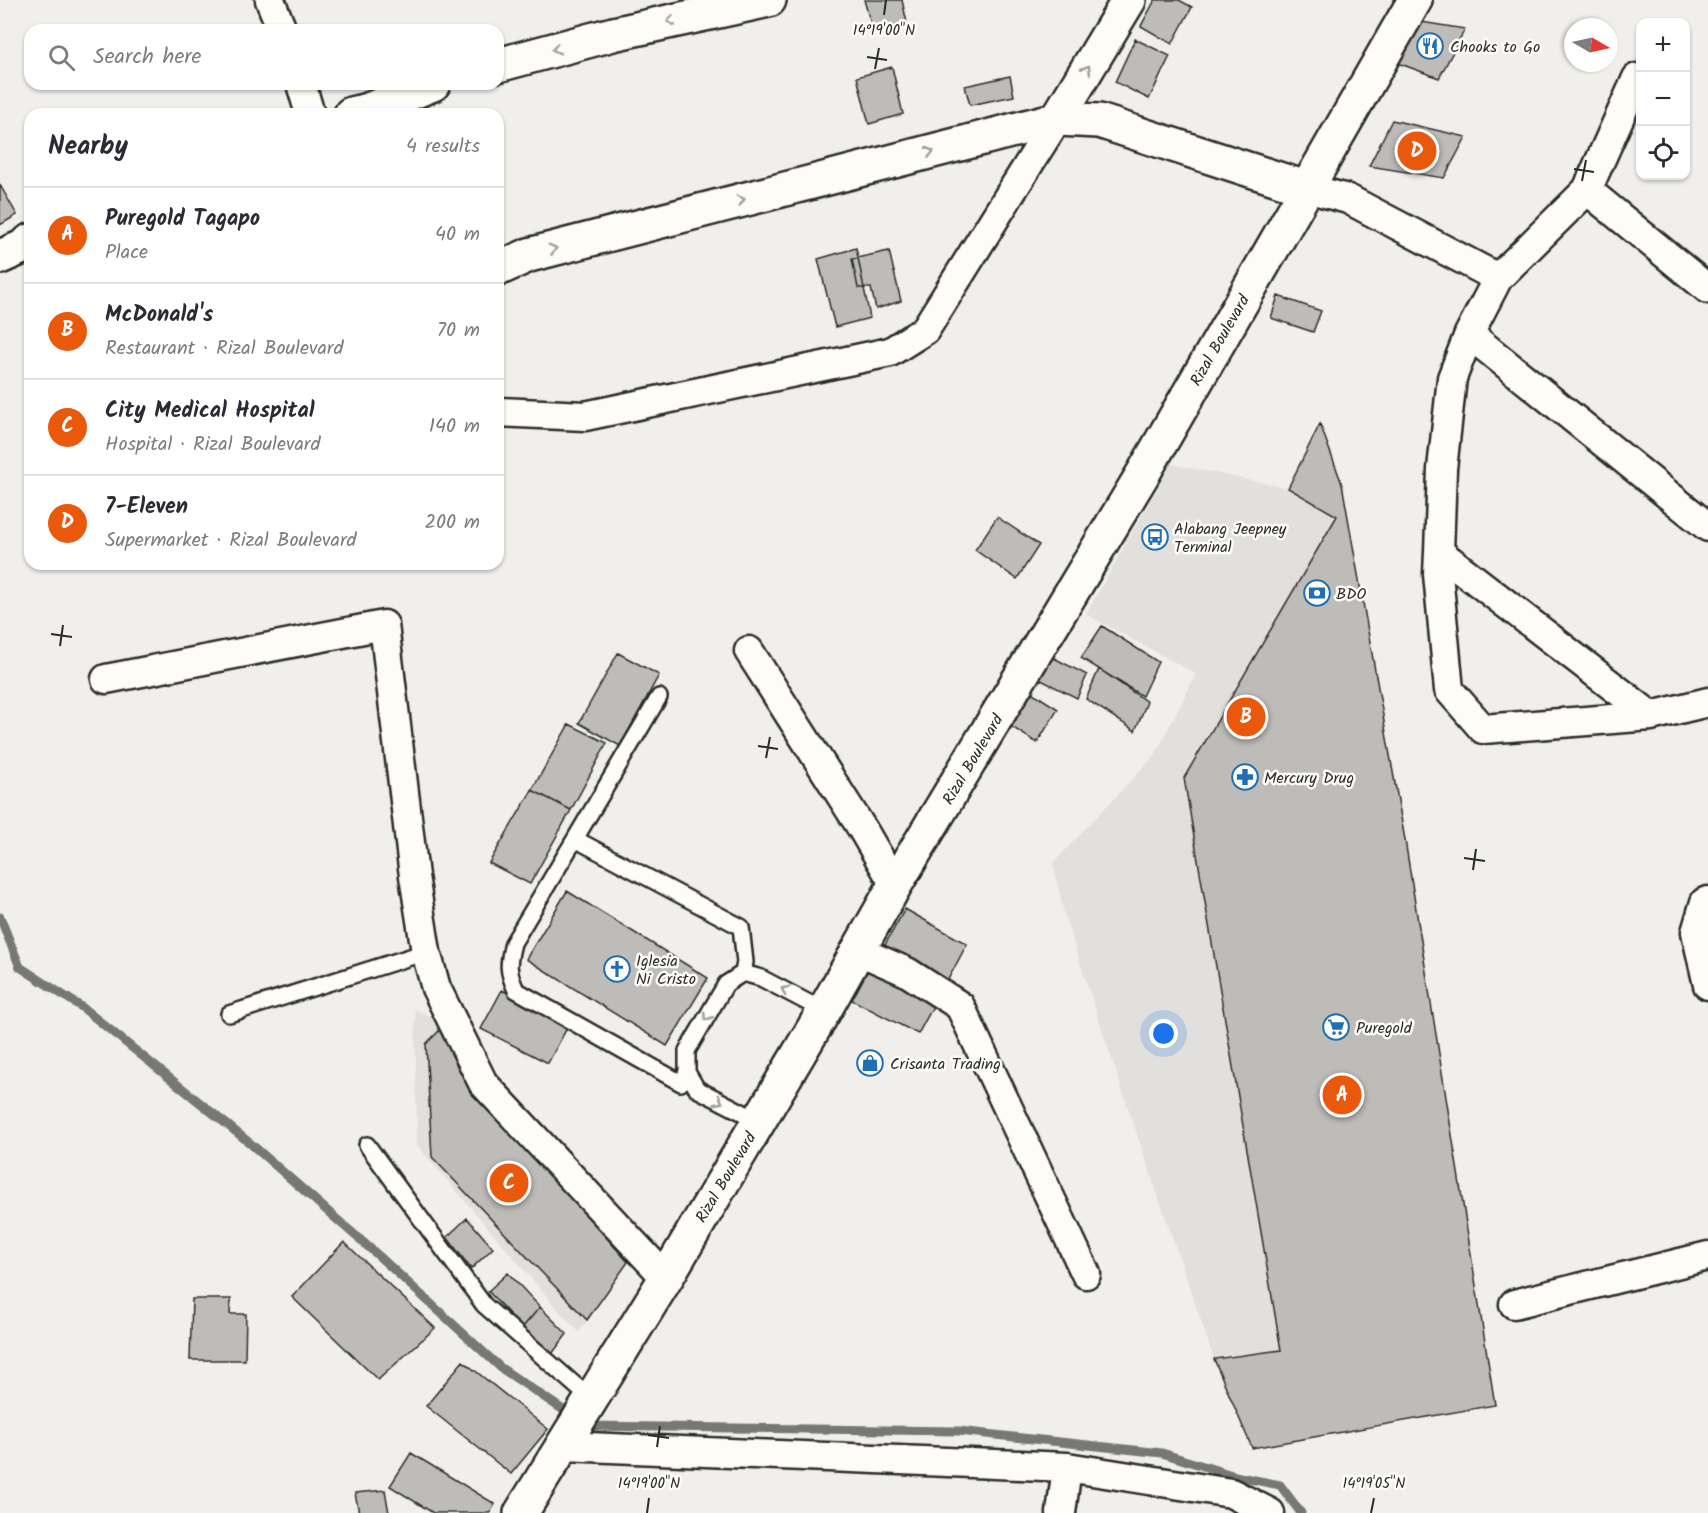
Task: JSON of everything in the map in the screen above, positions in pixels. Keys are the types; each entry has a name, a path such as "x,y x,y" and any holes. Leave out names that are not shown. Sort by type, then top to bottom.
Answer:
{"main road":[{"path":"504,63 612,34 769,0"},
{"path":"1057,119 1129,0"},
{"name":"Rizal Boulevard","path":"521,1513 666,1278 859,951 895,885 1144,472 1415,0"},
{"path":"373,108 418,90"},
{"path":"504,266 529,255 1057,119 1100,121 1306,188"}],"street":[{"path":"273,1 280,24"},
{"path":"1636,80 1587,190 1498,278 1468,334 1452,378 1442,469 1438,574 1449,690 1483,729 1650,716 1708,702"},
{"path":"303,90 308,108"},
{"path":"504,412 585,416 890,352 925,330 1057,119"},
{"path":"1306,188 1348,199 1498,278"},
{"path":"1587,190 1708,289"},
{"path":"1468,334 1708,527"},
{"path":"1439,552 1650,716"},
{"path":"106,679 384,625 414,876 426,952 436,987 483,1083 666,1278"},
{"path":"750,651 895,885"},
{"path":"1708,901 1705,902 1696,932 1708,985"},
{"path":"859,951 907,972 960,1006 1086,1274"},
{"path":"1514,1304 1708,1256"},
{"path":"578,1423 1067,1467 1231,1493 1270,1513"},
{"path":"1061,1513 1067,1467"}],"lane":[{"path":"575,839 741,927 745,962 743,973 726,984 687,1051 687,1072 681,1083 516,990 508,974 513,943 659,697"},
{"path":"229,1014 426,952"},
{"path":"743,973 761,978 824,1011"},
{"path":"687,1072 697,1089 759,1121"},
{"path":"367,1146 484,1305 578,1423"}],"shaded area":[{"path":"1320,424 1342,484 1405,840 1495,1405 1252,1448 1214,1359 1126,1102 1064,914 1053,863 1155,755 1196,674 1086,614 1171,464 1288,488"},
{"path":"415,1009 435,1019 443,1028 475,1089 628,1262 579,1332 417,1145"}],"building":[{"path":"864,0 902,0 907,23 873,31"},
{"path":"1155,0 1179,0 1192,7 1172,44 1141,26"},
{"name":"Chooks to Go","path":"1415,21 1465,29 1439,78 1395,62"},
{"path":"1135,39 1170,56 1149,99 1115,82"},
{"path":"892,67 903,114 869,124 857,77"},
{"path":"1010,76 1014,96 970,105 965,86"},
{"path":"1392,120 1466,137 1444,178 1369,166"},
{"path":"0,185 17,215 0,225"},
{"path":"856,248 870,318 835,327 818,259"},
{"path":"889,251 901,301 876,309 871,288 858,288 852,259"},
{"path":"1278,296 1321,311 1313,332 1271,318"},
{"path":"1320,424 1342,484 1405,840 1495,1405 1252,1448 1214,1359 1281,1350 1184,778 1337,516 1288,488"},
{"path":"997,517 1039,545 1017,579 975,550"},
{"path":"1102,626 1158,662 1142,696 1081,658"},
{"path":"618,653 659,675 620,746 579,723"},
{"path":"1048,655 1087,675 1077,698 1037,678"},
{"path":"1099,669 1147,702 1135,731 1086,699"},
{"path":"1025,688 1058,709 1037,743 1004,722"},
{"path":"569,724 607,743 571,810 532,790"},
{"path":"532,790 571,810 530,884 489,863"},
{"name":"Iglesia Ni Cristo","path":"567,891 708,978 667,1046 526,959"},
{"path":"905,909 967,944 944,987 881,952"},
{"path":"870,966 936,1001 918,1034 852,1000"},
{"path":"502,990 568,1026 548,1063 481,1029"},
{"path":"442,1028 475,1089 628,1262 587,1320 432,1157 426,1044"},
{"path":"467,1218 493,1248 471,1269 447,1237"},
{"path":"344,1242 435,1328 378,1380 292,1297"},
{"path":"508,1273 540,1307 522,1328 488,1291"},
{"path":"192,1299 231,1299 230,1314 246,1314 245,1360 190,1360"},
{"path":"540,1307 567,1334 552,1354 522,1328"},
{"path":"463,1361 548,1429 511,1474 426,1406"},
{"path":"411,1453 495,1504 490,1513 433,1513 390,1486"},
{"path":"385,1490 389,1513 359,1513 355,1493"}],"waterway":[{"path":"0,917 20,967 83,1008 251,1144 381,1258 501,1368 587,1426 959,1431 1162,1453 1235,1476 1280,1485 1301,1513"}],"place":[{"name":"Chooks to Go","path":"1430,46"},
{"name":"7-Eleven","path":"1417,151"},
{"name":"Alabang Jeepney Terminal","path":"1155,537"},
{"name":"BDO","path":"1317,593"},
{"name":"McDonald's","path":"1246,717"},
{"name":"Mercury Drug","path":"1245,777"},
{"name":"Iglesia Ni Cristo","path":"617,969"},
{"name":"Puregold","path":"1336,1027"},
{"name":"Crisanta Trading","path":"870,1063"},
{"name":"Puregold Tagapo","path":"1342,1095"},
{"name":"City Medical Hospital","path":"509,1183"}]}
